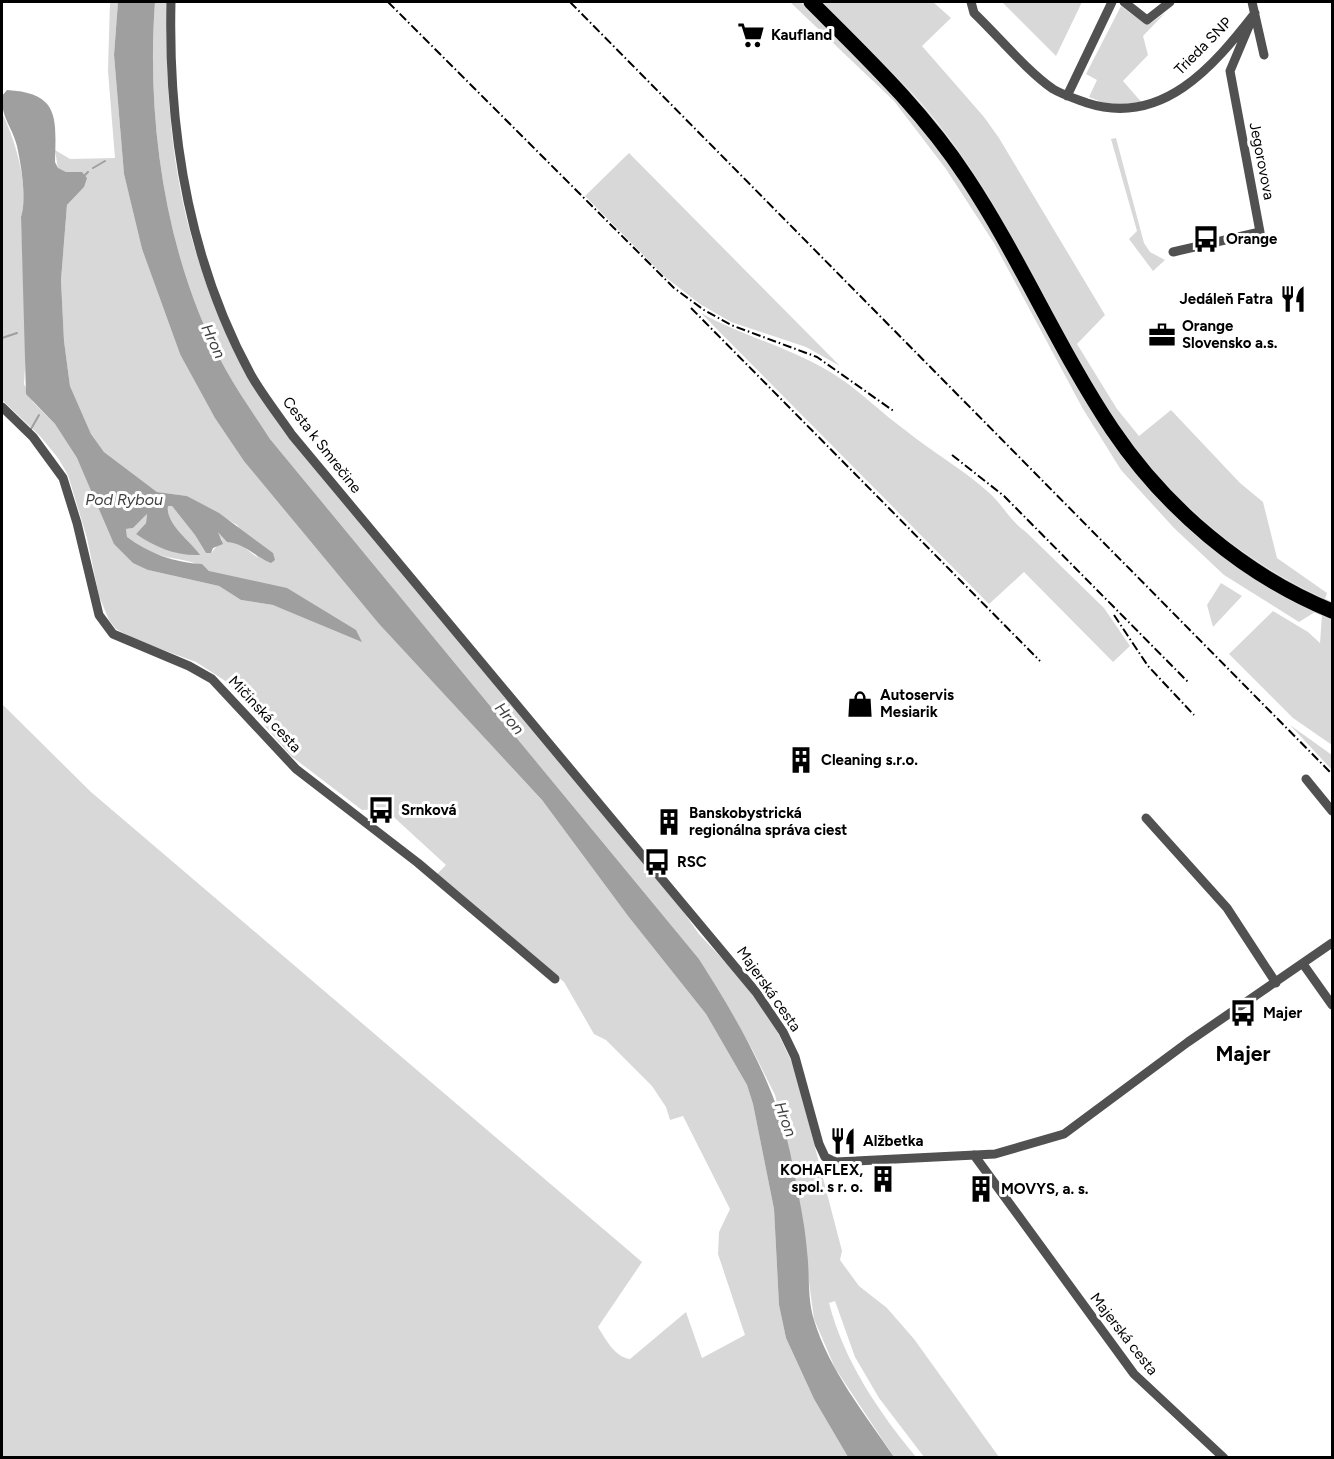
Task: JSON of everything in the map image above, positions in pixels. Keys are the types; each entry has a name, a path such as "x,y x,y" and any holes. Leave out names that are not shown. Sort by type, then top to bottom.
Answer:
{"main road":[{"path":"812,3 911,104 953,157 997,226 1098,406 1151,480 1189,518 1224,547 1306,600 1332,611"}],"street":[{"name":"Cesta k Smrečine","path":"171,2 171,83 185,193 210,284 224,320 253,378 292,435 620,827"},
{"name":"Trieda SNP","path":"971,2 974,13 1051,87 1067,96 1097,106 1121,110 1158,103 1201,73 1254,13"},
{"path":"1067,96 1112,2"},
{"path":"1124,2 1147,21 1170,2"},
{"path":"1252,2 1264,56"},
{"name":"Jegorovova","path":"1173,252 1260,232 1230,71 1254,13"},
{"name":"Mičinská cesta","path":"2,407 33,437 63,478 77,523 99,615 113,634 189,666 212,679 296,769 418,862 555,979"},
{"path":"1306,780 1332,811"},
{"path":"1146,818 1213,890 1276,983"},
{"name":"Majerská cesta","path":"620,827 732,961 778,1024 795,1057 819,1144 825,1157 836,1162 1002,1153 1070,1131 1188,1042 1332,943"},
{"path":"1303,964 1332,1005"},
{"name":"Majerská cesta","path":"974,1155 1134,1374 1224,1458"}],"shaded area":[{"path":"110,2 118,2 114,55 124,174 142,249 180,354 380,625 542,800 628,916 706,1014 747,1085 753,1104 774,1209 779,1305 786,1338 814,1399 848,1457 2,1457 2,704 91,792 642,1262 598,1327 615,1351 630,1359 686,1312 702,1358 745,1335 718,1254 719,1232 730,1209 683,1116 670,1120 666,1107 652,1086 606,1040 594,1034 564,982 437,874 446,865 385,809 362,810 291,756 227,682 196,662 136,640 116,629 109,620 99,596 87,538 68,475 40,436 2,400 2,113 20,164 24,192 21,217 26,351 24,384 33,402 55,424 77,458 92,489 148,570 219,586 241,600 273,605 307,617 193,562 155,553 127,538 126,529 133,528 147,514 146,523 136,534 199,555 170,519 168,506 172,506 206,553 211,553 222,540 217,531 239,543 258,558 237,525 187,496 157,492 104,452 91,434 70,386 64,341 61,280 67,205 84,187 82,172 66,172 58,169 55,150 70,159 115,158 108,71"},
{"path":"155,2 167,2 169,103 174,151 193,243 227,334 250,380 675,900 699,934 744,982 777,1031 794,1067 842,1251 840,1260 859,1286 887,1308 914,1339 999,1457 924,1457 879,1398 855,1357 835,1301 829,1303 835,1324 853,1365 888,1422 916,1457 894,1457 835,1368 814,1319 793,1164 775,1095 752,1049 699,959 270,439 226,370 205,328 188,284 165,191 154,95"},
{"path":"790,2 800,2 811,10 892,92 929,135 973,198 1103,428 1279,592 1315,612 1299,622 1224,575 1174,528 1121,470 1083,409 994,243 946,169 894,101"},
{"path":"823,2 933,2 951,18 922,46 984,117 999,138 1105,315 1077,344 1117,409 1139,436 1171,410 1240,483 1263,502 1277,558 1327,593 1325,599 1264,566 1209,525 1183,502 1137,451 1079,362 1012,236 960,153 912,93"},
{"path":"1002,2 1082,2 1056,56"},
{"path":"1121,6 1145,24 1151,23 1165,13 1143,36 1148,55 1123,81 1143,104 1112,106 1089,97 1097,80 1086,74"},
{"path":"1116,138 1144,243 1150,252 1165,260 1153,271 1129,239 1137,231 1111,139"},
{"path":"629,153 840,366 806,347 731,322 700,304 664,276 585,196"},
{"path":"701,313 824,369 849,385 915,438 976,482 992,495 1015,522 1104,608 1130,646 1113,662 1024,572 989,604"},
{"path":"1221,583 1242,596 1213,627 1207,605"},
{"path":"1273,611 1308,632 1320,643 1322,615 1332,620 1332,745 1293,718 1229,654"},
{"path":"1290,725 1332,755 1332,770"}],"water":[{"path":"118,2 155,2 154,95 165,191 188,284 205,328 226,370 270,439 699,959 714,983 756,1058 787,1138 805,1230 810,1303 814,1320 838,1374 894,1457 848,1457 814,1399 786,1338 779,1305 774,1209 753,1104 747,1085 706,1014 628,916 542,800 380,625 244,461 215,418 180,354 142,249 124,174 114,55"},
{"name":"Pod Rybou","path":"7,90 37,96 46,102 54,121 55,162 58,168 66,172 82,172 87,178 84,187 67,205 61,280 64,341 70,386 91,434 104,452 157,492 187,496 219,513 273,553 275,560 271,563 244,547 227,542 218,532 223,544 213,548 211,553 206,553 172,506 168,506 170,519 200,555 166,550 136,534 146,523 147,514 133,528 126,529 127,537 153,552 172,559 202,564 209,571 287,588 356,630 362,642 273,605 241,600 219,586 148,570 133,563 114,544 77,458 55,424 26,394 21,217 23,209 22,172 15,139 3,110 2,96"}],"waterway":[{"path":"93,168 105,161"},
{"path":"85,175 88,172"},
{"path":"2,338 17,333"},
{"path":"31,429 39,415"}],"railway":[{"path":"388,2 674,288 704,310 731,325 817,357 895,412"},
{"path":"570,2 1332,774"},
{"path":"691,308 1040,661"},
{"path":"952,455 1004,496 1189,683"},
{"path":"1114,615 1148,666 1194,715"}],"place":[{"name":"Kaufland","path":"751,35"},
{"name":"Orange","path":"1206,239"},
{"name":"Jedáleň Fatra","path":"1293,299"},
{"name":"Orange Slovensko a.s.","path":"1162,335"},
{"name":"Autoservis Mesiarik","path":"860,704"},
{"name":"Cleaning s.r.o.","path":"801,760"},
{"name":"Srnková","path":"381,810"},
{"name":"Banskobystrická regionálna správa ciest","path":"669,822"},
{"name":"RSC","path":"657,862"},
{"name":"Majer","path":"1243,1013"},
{"name":"Alžbetka","path":"843,1141"},
{"name":"KOHAFLEX, spol. s r. o.","path":"883,1179"},
{"name":"MOVYS, a. s.","path":"981,1189"}],"district":[{"name":"Majer","path":"1243,1054"}],"water label":[{"name":"Hron","path":"214,341"},
{"name":"Hron","path":"510,718"},
{"name":"Hron","path":"786,1119"}]}
